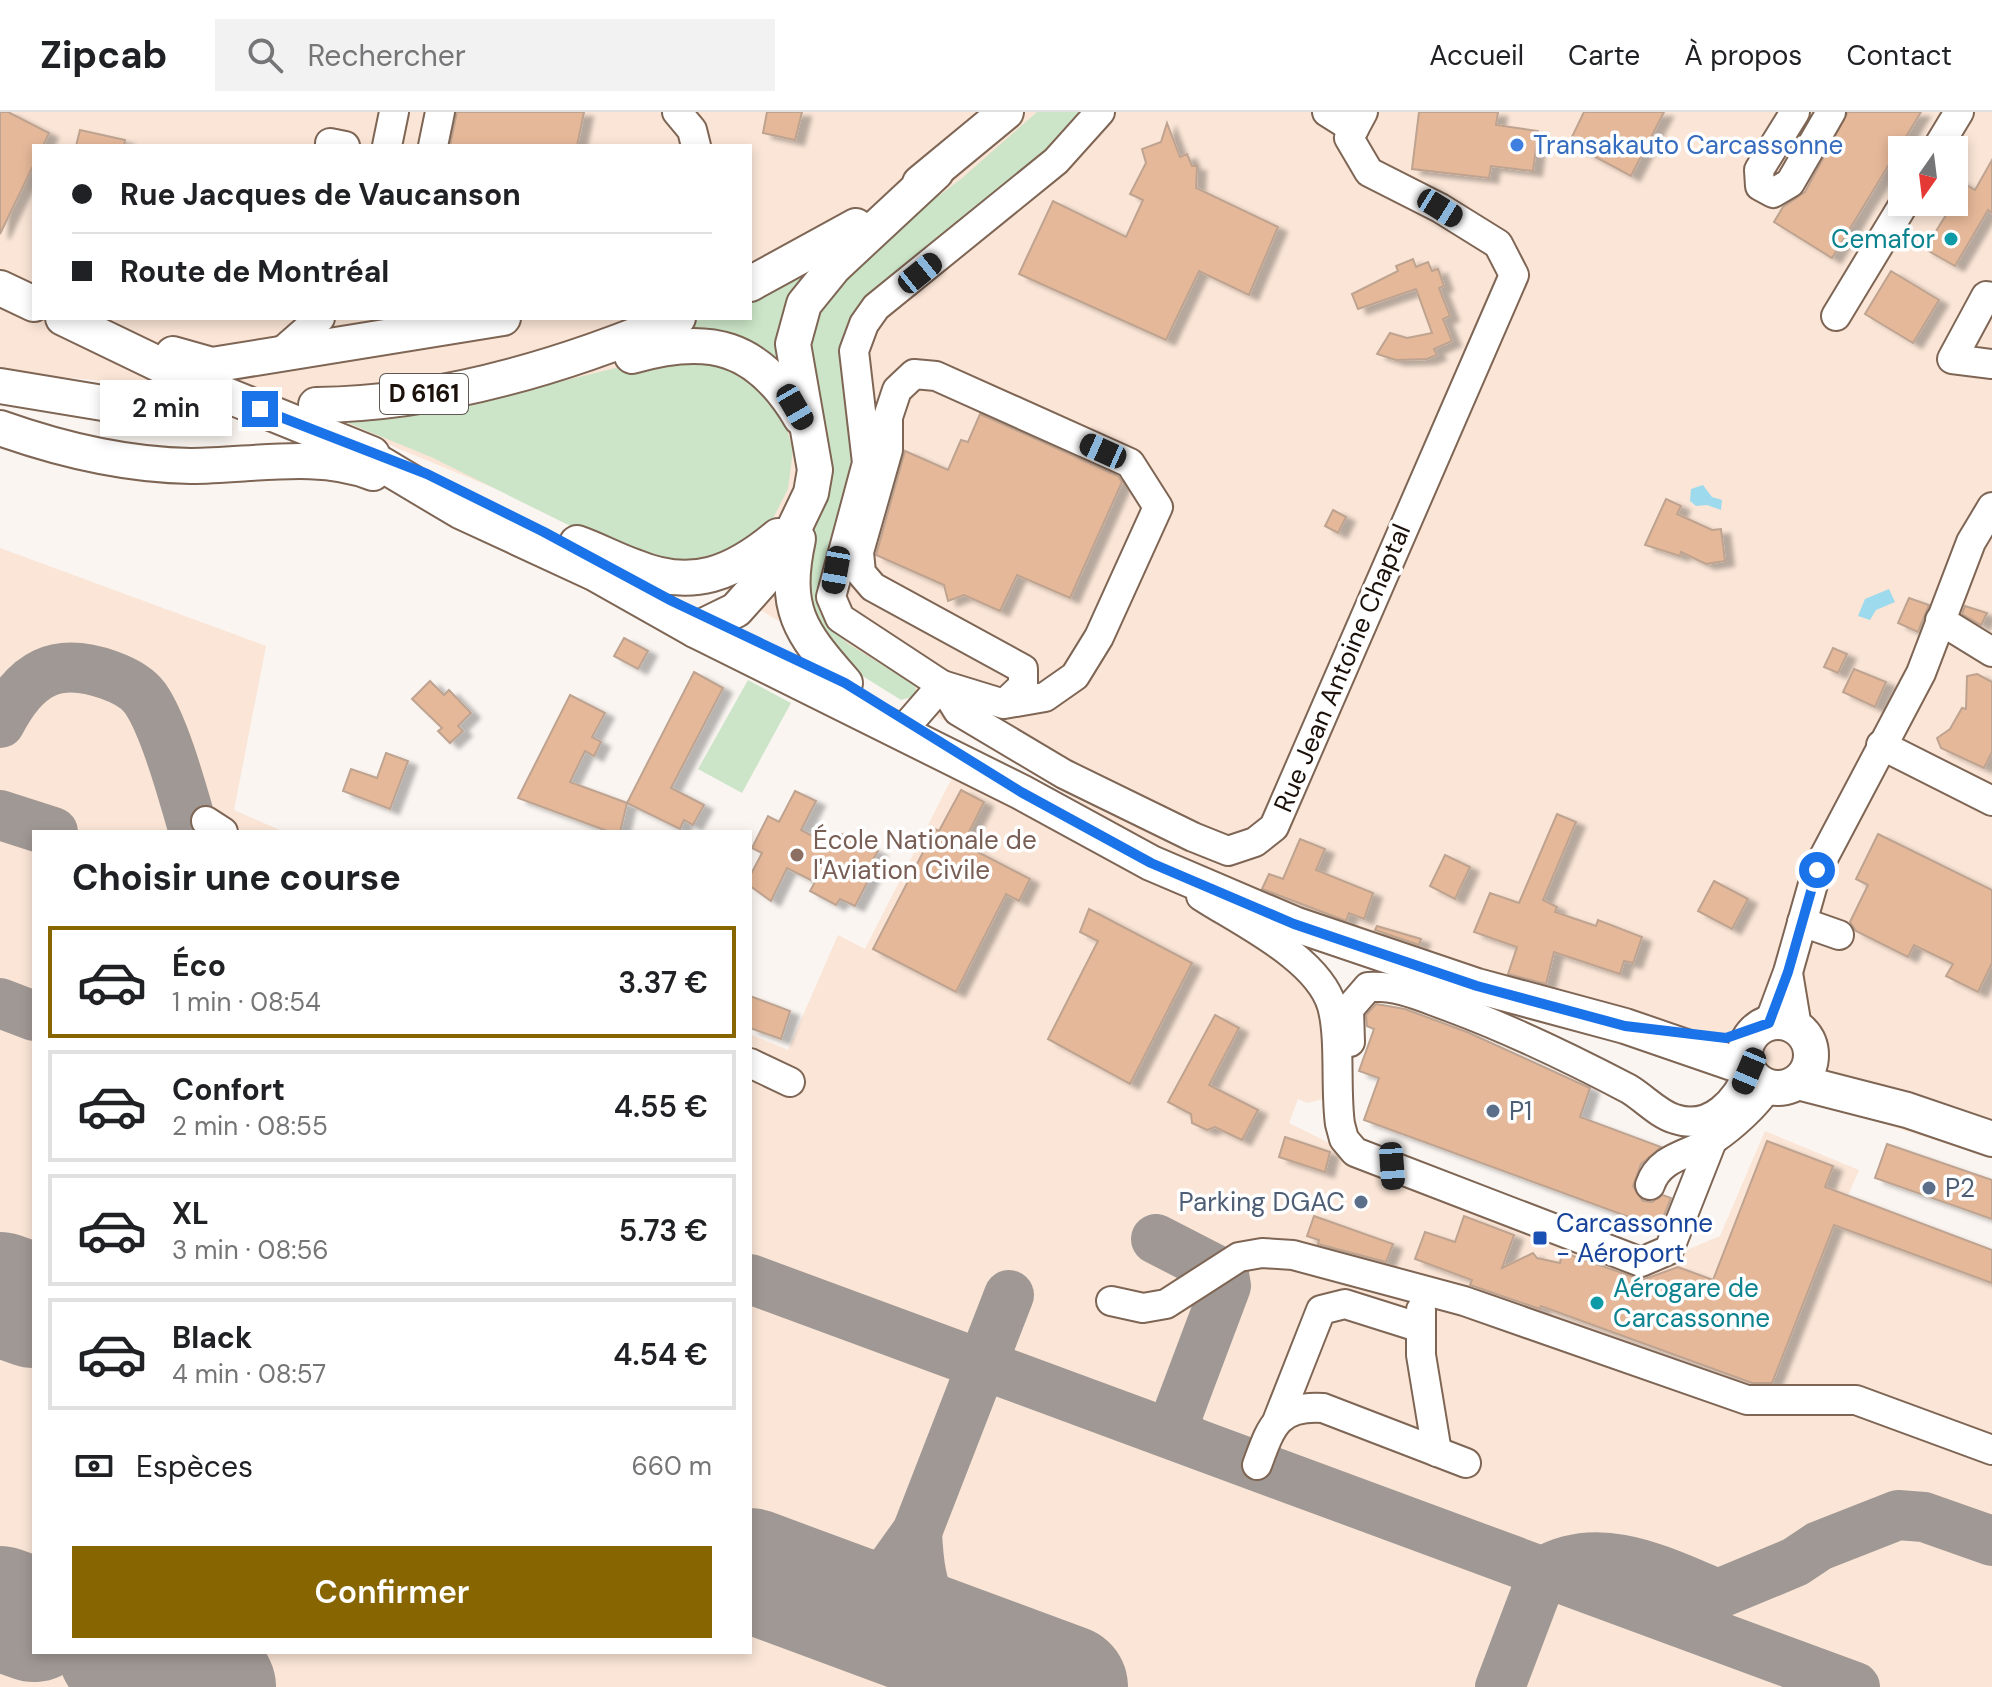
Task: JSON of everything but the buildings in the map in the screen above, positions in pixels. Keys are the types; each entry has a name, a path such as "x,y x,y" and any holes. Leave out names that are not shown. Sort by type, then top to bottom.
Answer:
{"main road":[{"path":"845,683 812,647 794,605 790,578 815,470 793,344 804,304 834,267 1006,112"},
{"path":"752,283 805,258 936,172"},
{"path":"752,270 805,258"},
{"path":"0,276 32,291"},
{"path":"0,288 32,303"},
{"path":"67,320 204,386 427,474 672,601 705,626 845,683 1021,792"},
{"path":"96,320 170,353 212,365 452,321"},
{"name":"D 6161","path":"316,405 427,393 530,372 618,343 673,320"},
{"path":"530,372 578,371 671,346 709,345 745,359 777,383 811,434"},
{"path":"0,386 115,405 195,409"},
{"path":"0,428 128,463 192,466 336,463 368,471 705,626 1151,863 1294,924 1477,986 1625,1026 1726,1038 1907,1110 1992,1139"},
{"path":"351,446 460,511"},
{"path":"544,532 595,549 638,569 682,578 719,574 747,561 803,515"},
{"path":"705,626 736,610 785,552 803,515"},
{"path":"594,573 672,601 722,593 763,577"}],"street":[{"path":"387,144 394,112"},
{"path":"433,144 440,112"},
{"path":"677,112 692,130 696,144"},
{"name":"Rue Jean Antoine Chaptal","path":"1100,112 1056,161 876,307 864,324 854,351 867,463 831,597 833,608 852,627 942,685 958,711 1064,774 1228,851 1255,842 1274,827 1514,275 1498,244 1440,208 1369,172 1349,138 1359,120"},
{"path":"1327,112 1359,120"},
{"path":"1795,112 1759,170 1760,186 1773,193 1790,183 1831,112"},
{"path":"1944,136 1959,112"},
{"path":"1836,316 1897,216"},
{"path":"1992,297 1986,296 1952,359 1992,364"},
{"path":"279,354 318,320"},
{"path":"909,723 942,685 1004,704 1045,697 1075,676 1099,637 1158,507 1130,463 936,376 914,374 897,390 888,417 888,450 859,552 861,573 884,594 1023,669 1023,686 1004,704"},
{"path":"1650,1185 1654,1172 1669,1161 1712,1141 1760,1099 1775,1055 1788,972 1817,870 1921,673 1971,542 1992,507"},
{"path":"1940,620 1992,652"},
{"path":"1881,745 1941,786 1992,801"},
{"path":"1151,863 1291,955 1318,978 1342,1035"},
{"path":"1802,922 1839,935"},
{"path":"1712,1141 1669,1250 1641,1262 1392,1175 1344,1139 1340,1124 1342,1035 1349,1009 1368,987 1391,985 1518,1032 1632,1091 1676,1119 1702,1120 1723,1111 1775,1055"},
{"path":"752,1064 790,1082"},
{"path":"1111,1301 1143,1308 1166,1304 1239,1257 1262,1253 1293,1255 1464,1301 1747,1400 1856,1400 1992,1450"},
{"path":"1421,1289 1421,1355 1437,1452"},
{"path":"1257,1465 1321,1310 1345,1304 1421,1328"},
{"path":"1278,1419 1300,1407 1323,1408 1466,1463"}],"shaded area":[{"path":"0,112 1992,112 1992,1158 1319,946 699,573 276,398 0,371"},
{"path":"0,548 266,646 234,810 279,830 32,830 32,1654 752,1654 752,1035 788,1050 838,935 865,949 953,776 1227,921 1302,970 1325,1010 1328,1088 1323,1099 1308,1103 1298,1099 1289,1123 1442,1199 1637,1271 1720,1236 1765,1131 1859,1170 1846,1200 1992,1253 1992,1687 0,1687"}],"green space":[{"path":"1037,112 1088,112 1049,152 865,301 855,476 818,592 820,613 847,643 916,686 915,696 901,700 840,662 808,626 810,540 828,488 829,464 828,432 808,378 805,327 844,267 961,179"},
{"path":"820,258 786,366 664,335 698,320 752,320 752,294"},
{"path":"696,356 732,369 765,389 783,417 793,450 788,489 768,528 703,567 637,559 431,457 326,414 482,401 648,360"},
{"path":"748,680 791,703 742,793 698,769"}],"water":[{"path":"1703,485 1712,497 1722,500 1721,510 1707,505 1696,506 1690,501 1691,489"},
{"path":"1889,589 1895,602 1876,610 1870,620 1858,616 1865,599"}],"taxiway":[{"path":"0,723 21,692 44,673 73,667 109,675 129,684 145,698 160,726 193,830"},
{"path":"0,815 47,830"},
{"path":"0,1003 32,1015"},
{"path":"1156,1239 1224,1274 1226,1286 1177,1416 1177,1426 1186,1438"},
{"path":"752,1280 1855,1687"},
{"path":"0,1294 32,1300"},
{"path":"798,1588 858,1587 892,1567 917,1532 1009,1295"},
{"path":"1500,1687 1544,1571 1566,1562 1588,1558 1632,1562 1718,1594 1795,1562 1819,1546 1898,1515 1924,1517 1992,1541"},
{"path":"917,1532 922,1576 933,1606 954,1631 988,1658"}],"runway":[{"path":"0,1294 32,1305"},
{"path":"752,1571 1066,1687"},
{"path":"0,1608 32,1619"},
{"path":"125,1654 214,1687"}],"place":[{"name":"Transakauto Carcassonne","path":"1517,145"},
{"name":"Cemafor","path":"1951,239"},
{"name":"École Nationale de l'Aviation Civile","path":"797,855"},
{"name":"P1","path":"1493,1111"},
{"name":"P2","path":"1929,1188"},
{"name":"Parking DGAC","path":"1361,1202"},
{"name":"Carcassonne - Aéroport","path":"1540,1238"},
{"name":"Aérogare de Carcassonne","path":"1597,1303"}],"route":[{"path":"260,409 427,474 672,601 845,683 1021,792 1151,863 1294,924 1477,986 1625,1026 1726,1038 1756,1030 1769,1023 1788,972 1817,870"}]}
